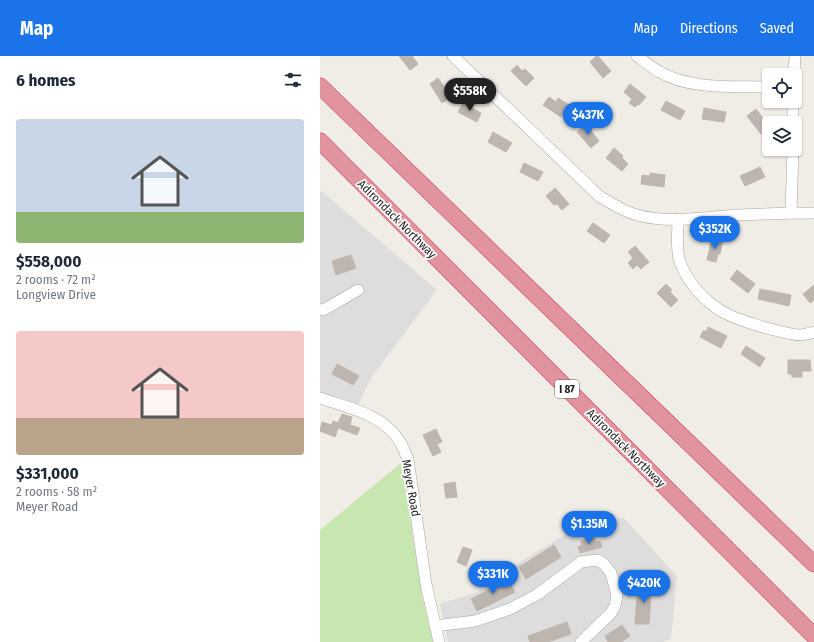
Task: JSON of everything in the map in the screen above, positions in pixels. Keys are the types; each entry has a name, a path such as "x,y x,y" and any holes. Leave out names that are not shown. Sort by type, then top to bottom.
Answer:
{"highway":[{"path":"320,86 814,564"},
{"name":"Adirondack Northway","path":"320,141 814,636"},
{"path":"320,149 373,195"}],"street":[{"path":"452,56 599,196 636,215 652,218 678,219 738,215 814,213"},
{"path":"637,56 660,73 681,81 701,84 762,87"},
{"path":"794,68 795,56"},
{"path":"791,213 793,156"},
{"path":"678,219 679,259 687,277 711,304 724,313 778,331 802,334 814,332"},
{"path":"320,310 325,309 358,290"},
{"name":"Meyer Road","path":"320,398 371,416 387,427 400,441 408,459 426,584 439,642"},
{"path":"435,626 475,621 510,609 538,594 581,562 597,560 603,563 611,573 617,595 615,606 611,613 581,642"}],"shaded area":[{"path":"320,190 437,290 371,378 358,405 320,392"},
{"path":"623,517 677,576 671,639 663,642 448,642 440,604 477,592 520,562 564,535"}],"green space":[{"path":"401,463 423,601 433,642 320,642 320,530"}],"building":[{"path":"399,56 412,56 418,64 410,70"},
{"path":"598,56 611,71 603,78 590,62"},
{"path":"517,65 522,71 525,69 534,78 526,86 511,71"},
{"path":"438,78 451,97 442,103 430,84"},
{"path":"630,84 646,97 639,105 638,104 635,107 629,103 632,99 624,92"},
{"path":"549,97 556,102 558,98 569,105 561,117 543,105"},
{"path":"666,101 685,111 680,120 661,110"},
{"path":"463,103 481,113 477,122 458,112"},
{"path":"704,108 726,112 724,122 702,119"},
{"path":"756,109 762,117 761,134 747,116"},
{"path":"586,124 599,141 591,148 577,132"},
{"path":"493,132 512,143 506,152 488,142"},
{"path":"614,148 623,156 622,158 628,164 622,171 606,158"},
{"path":"524,163 543,172 538,181 520,172"},
{"path":"760,167 765,177 745,186 740,176"},
{"path":"650,173 665,175 664,187 641,184 642,175 650,176"},
{"path":"555,188 569,204 562,210 557,204 554,205 546,196"},
{"path":"593,223 610,235 604,243 587,231"},
{"path":"712,238 723,240 720,254 718,254 716,262 707,260"},
{"path":"635,246 649,262 641,269 637,265 633,269 628,263 633,258 628,252"},
{"path":"351,255 356,268 336,275 332,261"},
{"path":"737,270 755,284 748,293 730,279"},
{"path":"666,284 672,290 670,292 678,300 671,307 657,293"},
{"path":"814,285 814,300 810,303 803,294"},
{"path":"760,289 791,295 789,306 758,299"},
{"path":"708,327 727,336 721,348 700,337 704,330 706,332"},
{"path":"746,346 765,358 760,367 741,354"},
{"path":"788,360 810,360 811,371 802,371 802,377 792,377 792,374 788,374"},
{"path":"337,364 359,376 353,385 332,374"},
{"path":"342,414 352,417 350,425 360,428 357,435 338,428 335,437 320,431 322,422 332,425 333,421 338,423"},
{"path":"436,429 442,442 437,444 441,452 433,456 423,435"},
{"path":"455,482 457,497 446,498 444,484"},
{"path":"594,537 596,542 600,541 602,547 580,553 578,547 582,545 581,541"},
{"path":"554,545 561,557 526,579 519,567"},
{"path":"463,547 472,550 466,566 457,562"},
{"path":"508,580 515,592 477,611 471,599"},
{"path":"638,583 652,583 649,624 635,624"},
{"path":"567,622 571,634 548,642 530,642 528,636"},
{"path":"622,625 630,636 621,642 608,642 605,636"}]}
